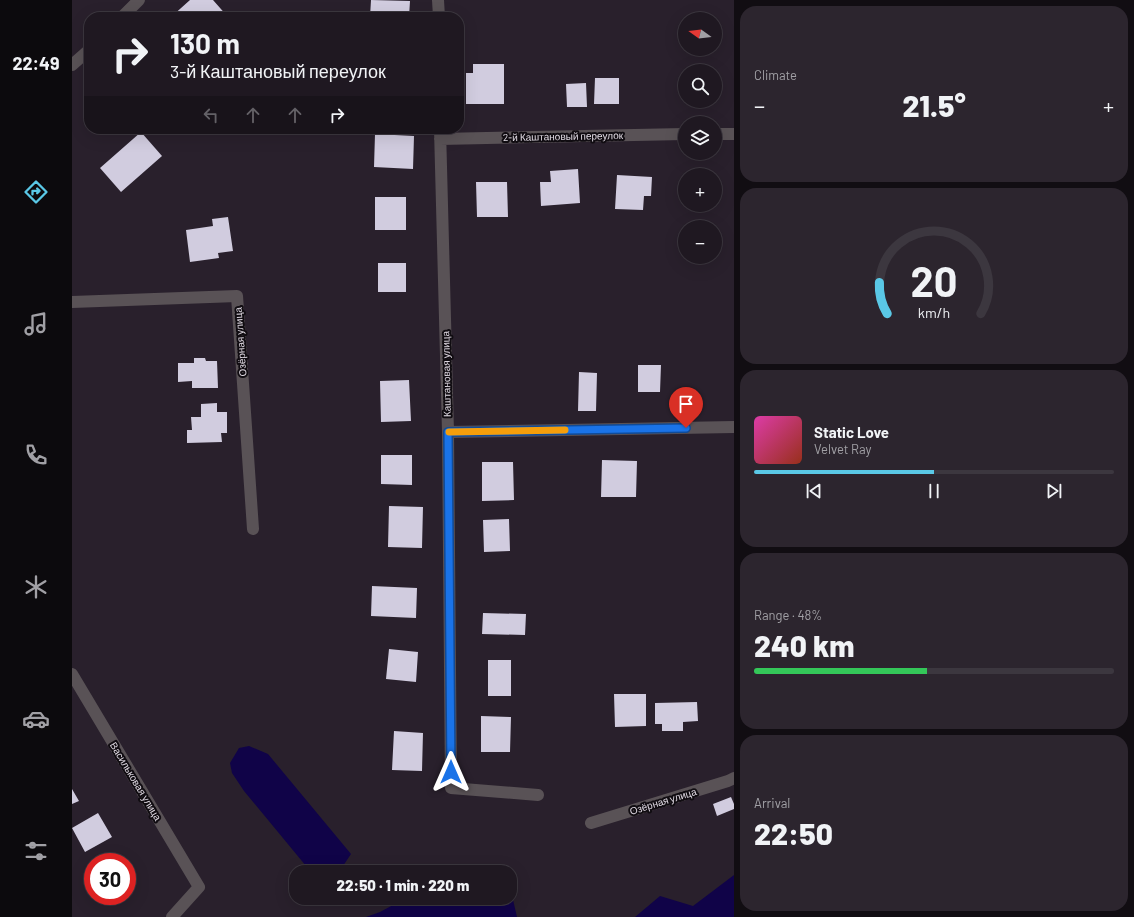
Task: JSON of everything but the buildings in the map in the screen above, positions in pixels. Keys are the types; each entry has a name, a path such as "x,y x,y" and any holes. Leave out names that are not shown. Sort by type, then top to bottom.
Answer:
{"street":[{"path":"127,12 139,0"},
{"path":"438,0 439,12"},
{"path":"72,65 84,54"},
{"name":"2-й Каштановый переулок","path":"440,134 678,134"},
{"name":"Каштановая улица","path":"440,134 448,432 451,788 538,795"},
{"path":"722,134 734,134"},
{"name":"Озёрная улица","path":"72,302 237,296 253,529"},
{"path":"448,432 734,427"},
{"name":"Васильковая улица","path":"72,674 199,887 172,917"},
{"name":"Озёрная улица","path":"591,823 734,778"}],"shaded area":[{"path":"249,746 268,754 351,854 344,865 305,865 244,791 232,773 230,763 239,748"},
{"path":"734,875 734,917 635,917 660,896 693,906"},
{"path":"393,905 514,905 517,917 366,917"}],"slow traffic":[{"path":"449,432 565,430"}],"route":[{"path":"451,772 448,432 686,428"}]}
